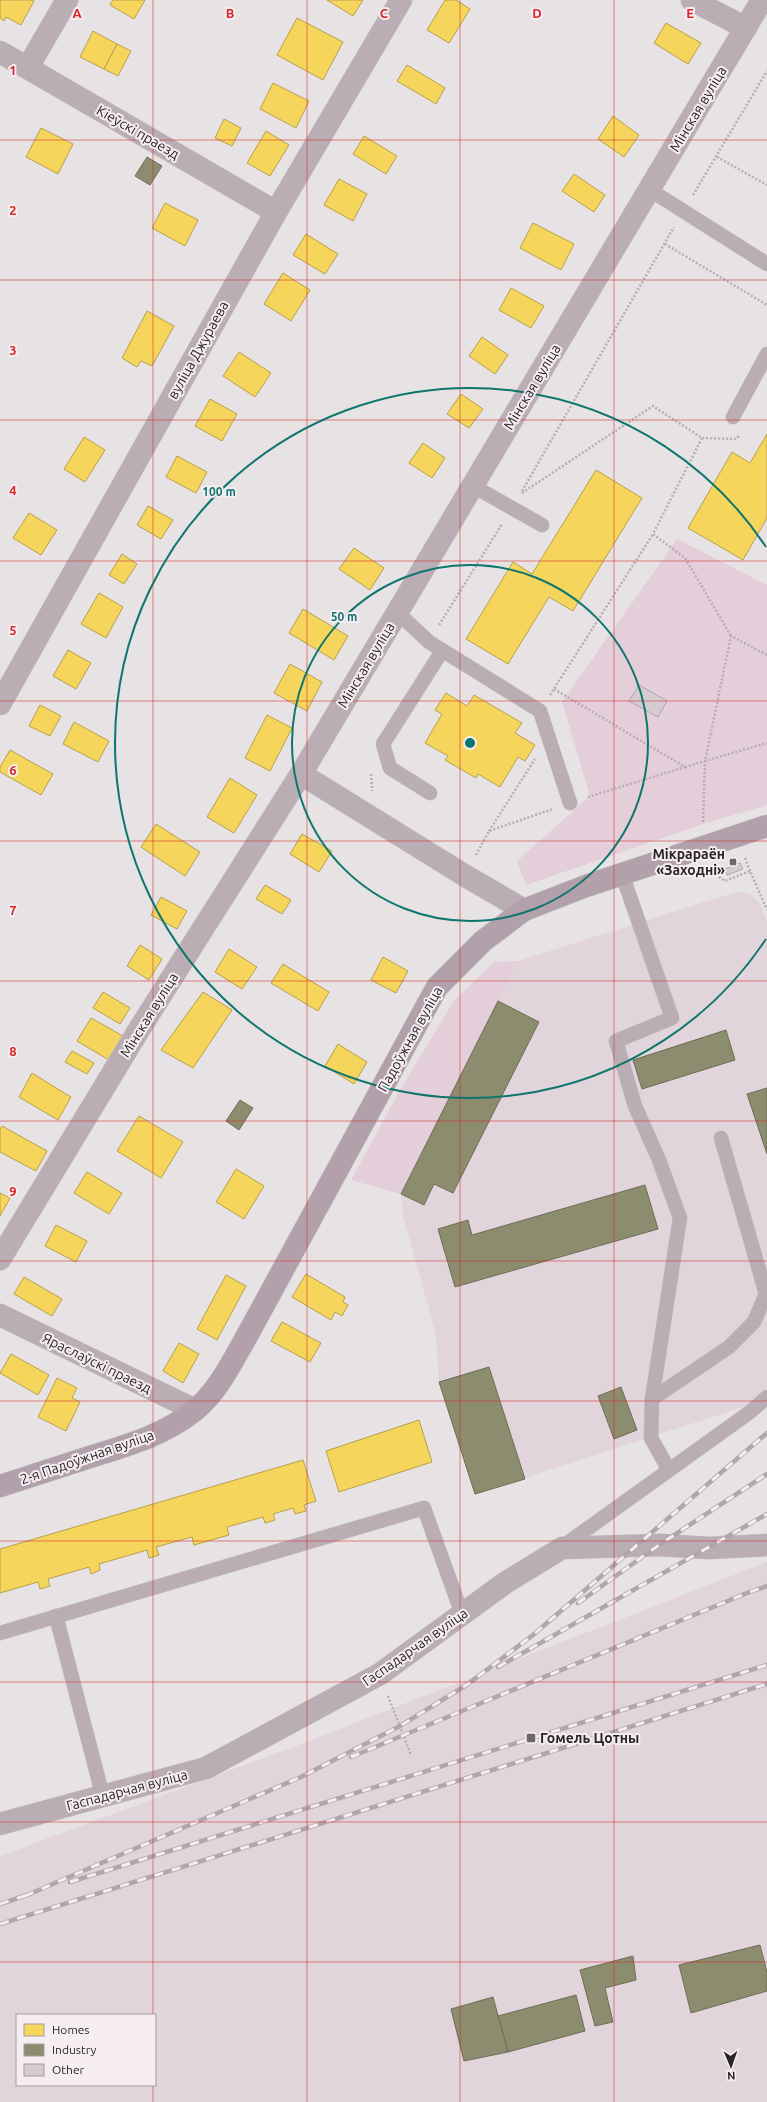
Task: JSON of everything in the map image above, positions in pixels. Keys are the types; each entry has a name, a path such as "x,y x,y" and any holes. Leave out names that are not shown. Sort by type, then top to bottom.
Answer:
{"main road":[{"name":"Падоўжная вуліца","path":"248,1334 437,987 483,941 524,910 622,874 767,826"},
{"name":"2-я Падоўжная вуліца","path":"0,1486 144,1440 170,1428 195,1410 206,1399 223,1376 248,1334"}],"street":[{"path":"28,67 67,0"},
{"name":"вуліца Джураева","path":"0,704 276,212 401,0"},
{"path":"692,0 746,28"},
{"name":"Мінская вуліца","path":"0,1259 140,1028 301,774 762,0"},
{"name":"Кіеўскі праезд","path":"0,52 276,212"},
{"path":"301,774 464,875 524,910"},
{"name":"Яраслаўскі праезд","path":"0,1315 195,1410"},
{"name":"Гаспадарчая вуліца","path":"0,1824 206,1768 380,1674 505,1583 562,1548 660,1545 709,1548 767,1545"}],"lane":[{"path":"650,190 767,264"},
{"path":"734,417 767,354"},
{"path":"473,486 542,525"},
{"path":"398,613 429,642 442,651 540,711 570,803"},
{"path":"430,793 390,768 383,744 442,651"},
{"path":"622,874 672,1018 616,1041 635,1106 659,1160 680,1218 652,1399 651,1438 669,1470"},
{"path":"652,1399 729,1347 754,1322 766,1294 721,1138"},
{"path":"562,1548 750,1412 767,1397"},
{"path":"0,1633 424,1508 462,1614"},
{"path":"56,1616 103,1797"}],"path":[{"path":"429,642 512,508 767,71"},
{"path":"717,157 767,186"},
{"path":"665,244 767,305"},
{"path":"520,493 653,406 702,438 737,439"},
{"path":"540,711 653,534 702,438"},
{"path":"653,534 685,558 731,636 767,655"},
{"path":"703,824 705,761 731,636"},
{"path":"554,689 686,767"},
{"path":"489,831 570,803 767,743"},
{"path":"469,853 475,857 489,831 537,756"},
{"path":"370,768 372,795"},
{"path":"744,858 767,910"},
{"path":"708,867 710,872 726,881 750,871"},
{"path":"380,1674 411,1755"}],"shaded area":[{"path":"677,539 767,585 767,805 703,824 526,885 517,861 590,796 562,702"},
{"path":"736,892 749,893 759,902 767,922 767,1388 749,1405 475,1494 439,1382 436,1335 403,1215 401,1194 518,961"},
{"path":"518,961 401,1194 351,1180 404,1083 454,1001 494,962"},
{"path":"767,1562 767,2102 0,2102 0,1856 296,1746"}],"building: Homes":[{"path":"0,0 34,1 21,25 6,17 4,21 0,18"},
{"path":"113,0 145,0 134,19 110,5"},
{"path":"327,0 363,0 353,16"},
{"path":"445,0 456,0 470,9 449,43 427,30"},
{"path":"297,18 343,42 323,80 277,55"},
{"path":"666,23 701,43 688,64 654,43"},
{"path":"93,31 117,44 104,69 80,57"},
{"path":"117,44 131,51 118,76 104,69"},
{"path":"407,65 445,88 436,104 397,81"},
{"path":"273,83 309,101 296,128 260,109"},
{"path":"613,116 639,135 624,157 598,139"},
{"path":"224,119 241,128 232,146 215,138"},
{"path":"41,128 73,144 58,174 26,157"},
{"path":"266,131 289,145 270,176 247,163"},
{"path":"364,136 397,156 386,174 353,154"},
{"path":"574,174 605,195 594,212 562,191"},
{"path":"339,179 367,194 353,221 324,205"},
{"path":"165,203 198,220 185,246 152,228"},
{"path":"533,223 574,244 561,270 520,248"},
{"path":"306,234 338,254 325,274 293,255"},
{"path":"283,273 310,290 291,321 264,304"},
{"path":"511,288 544,306 531,328 499,310"},
{"path":"147,311 174,326 152,366 141,361 137,367 122,358"},
{"path":"482,337 508,355 495,374 469,356"},
{"path":"239,352 271,373 255,397 223,376"},
{"path":"461,394 483,409 469,428 447,414"},
{"path":"210,399 237,414 222,441 195,426"},
{"path":"767,434 767,518 743,560 688,528 732,452 750,463"},
{"path":"84,437 105,450 85,482 64,469"},
{"path":"423,443 445,458 432,478 409,463"},
{"path":"177,456 207,472 196,493 166,477"},
{"path":"596,470 642,498 573,611 549,597 508,664 466,639 513,562 532,574"},
{"path":"148,506 173,520 161,539 137,525"},
{"path":"29,513 57,530 41,555 13,538"},
{"path":"354,548 384,568 370,590 339,569"},
{"path":"122,554 137,564 124,584 109,575"},
{"path":"99,593 123,607 106,638 81,624"},
{"path":"303,609 348,636 334,660 289,633"},
{"path":"68,650 91,663 76,689 53,676"},
{"path":"290,664 322,682 307,711 274,693"},
{"path":"446,693 467,706 474,695 522,723 515,733 535,745 525,761 518,757 500,787 478,774 476,778 445,760 448,756 425,743 442,714 435,710"},
{"path":"40,705 61,716 50,736 29,726"},
{"path":"267,715 292,728 270,771 245,758"},
{"path":"74,722 109,741 98,762 63,744"},
{"path":"10,750 53,774 41,795 0,772 0,767"},
{"path":"230,778 257,795 234,833 207,817"},
{"path":"156,824 200,852 185,876 141,847"},
{"path":"302,834 332,851 319,872 290,854"},
{"path":"265,885 291,900 282,914 256,899"},
{"path":"161,897 187,911 177,929 151,915"},
{"path":"140,945 162,959 149,980 127,966"},
{"path":"229,949 257,967 242,989 215,972"},
{"path":"383,957 408,971 396,993 371,980"},
{"path":"283,964 329,992 318,1011 271,983"},
{"path":"103,992 130,1008 120,1024 93,1008"},
{"path":"203,992 232,1010 193,1068 161,1050"},
{"path":"91,1018 123,1036 109,1060 77,1041"},
{"path":"338,1044 367,1062 354,1084 325,1066"},
{"path":"72,1051 94,1063 87,1074 65,1062"},
{"path":"32,1073 71,1097 58,1120 19,1097"},
{"path":"139,1116 183,1142 161,1178 117,1151"},
{"path":"2,1126 47,1151 36,1171 0,1152 0,1129"},
{"path":"236,1169 264,1186 244,1219 216,1202"},
{"path":"87,1172 122,1193 109,1214 74,1193"},
{"path":"0,1193 10,1198 0,1216"},
{"path":"56,1225 87,1241 76,1262 45,1246"},
{"path":"306,1274 345,1297 343,1302 348,1305 342,1316 335,1312 331,1320 292,1297"},
{"path":"226,1275 246,1286 217,1340 197,1329"},
{"path":"24,1277 62,1299 52,1316 14,1294"},
{"path":"282,1322 321,1343 310,1362 271,1341"},
{"path":"179,1343 199,1354 183,1383 163,1371"},
{"path":"11,1354 49,1375 38,1395 0,1373"},
{"path":"57,1378 77,1388 72,1398 80,1402 66,1431 38,1417"},
{"path":"419,1420 432,1462 339,1492 326,1451"},
{"path":"303,1460 316,1501 304,1505 306,1511 295,1514 293,1508 273,1514 275,1520 265,1523 263,1517 227,1527 229,1535 194,1545 192,1537 156,1547 159,1555 149,1558 147,1550 99,1564 100,1570 91,1574 89,1567 48,1579 50,1586 40,1589 38,1582 0,1593 0,1549"}],"building: Industry":[{"path":"147,157 162,166 150,185 135,176"},
{"path":"498,1001 539,1022 453,1193 434,1184 424,1205 401,1194"},
{"path":"726,1030 735,1060 642,1089 633,1060"},
{"path":"767,1088 767,1154 747,1094"},
{"path":"240,1100 253,1108 239,1130 226,1121"},
{"path":"645,1185 658,1229 455,1287 438,1229 468,1220 472,1235"},
{"path":"489,1367 525,1479 475,1494 439,1382"},
{"path":"621,1387 637,1430 614,1439 598,1396"},
{"path":"760,1945 767,1972 767,1991 691,2013 679,1965"},
{"path":"633,1956 636,1980 605,1988 613,2022 595,2026 580,1970"},
{"path":"576,1995 585,2031 508,2052 498,2016"},
{"path":"493,1997 508,2052 464,2061 451,2009"}],"building: Other":[{"path":"639,685 667,701 658,717 629,701"},
{"path":"740,863 743,869 727,875 725,869"}],"railway":[{"path":"25,1896 301,1777 400,1726 468,1684 533,1635 767,1433"},
{"path":"578,1603 659,1545 767,1474"},
{"path":"498,1667 767,1514"},
{"path":"351,1757 767,1586"},
{"path":"70,1882 767,1665"},
{"path":"0,1924 767,1684"},
{"path":"0,1904 30,1894"}],"place":[{"name":"Мікрараён «Заходні»","path":"733,862"},
{"name":"Гомель Цотны","path":"531,1738"}]}
